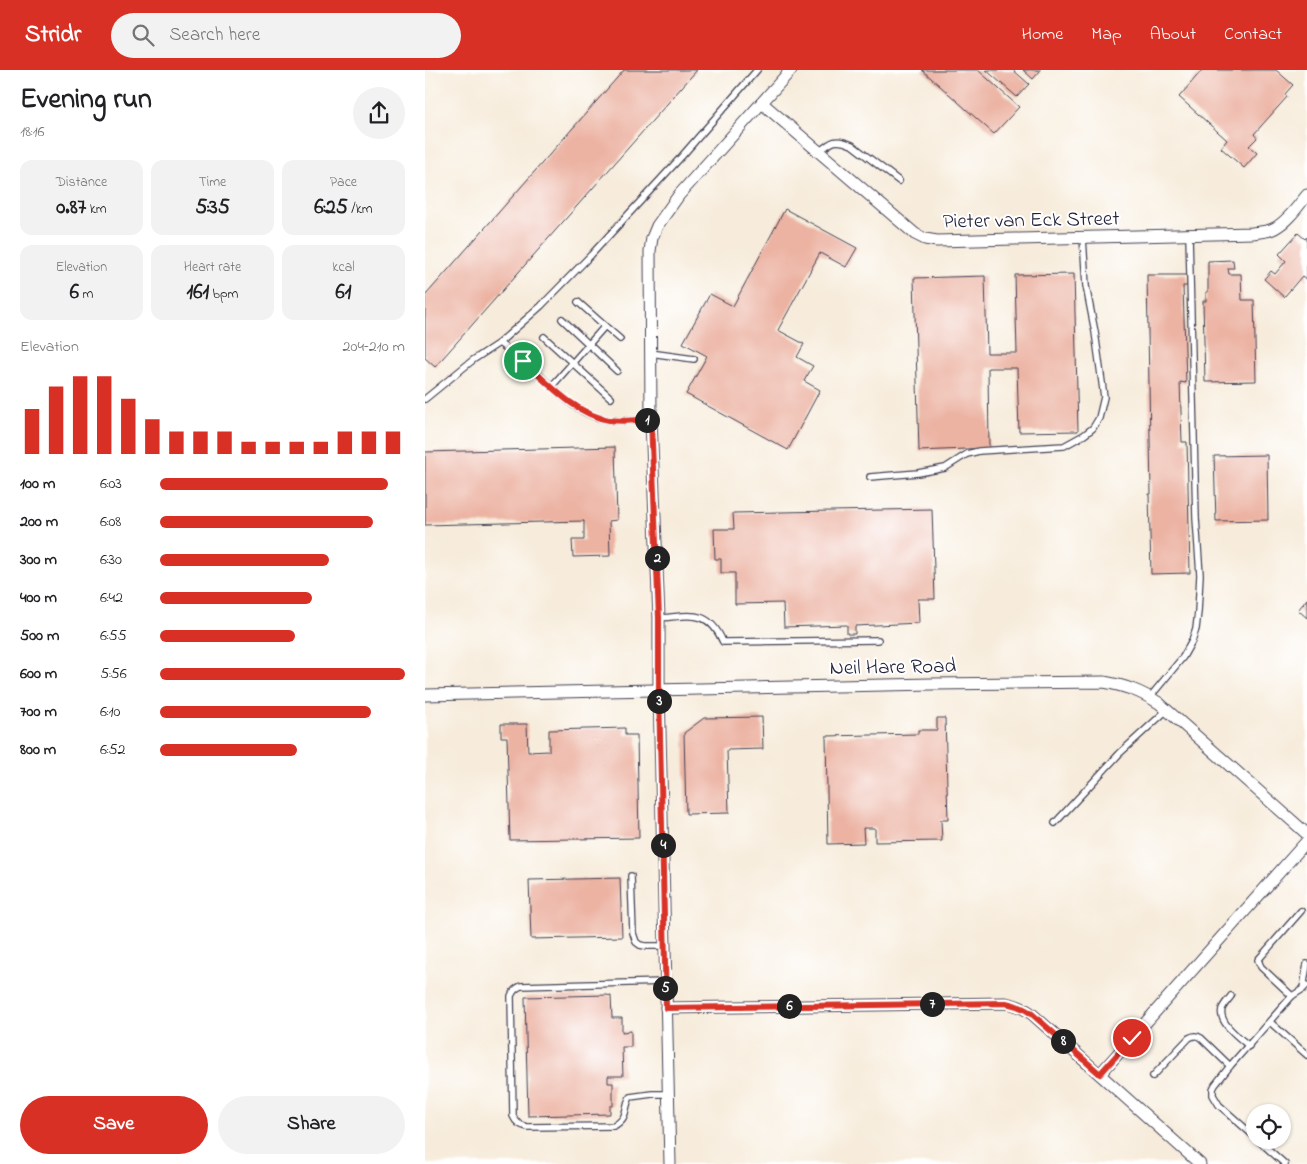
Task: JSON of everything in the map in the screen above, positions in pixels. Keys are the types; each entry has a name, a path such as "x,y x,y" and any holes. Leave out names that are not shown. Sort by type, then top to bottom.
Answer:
{"street":[{"path":"670,1164 659,618 651,419 650,250 657,226 679,196 791,70"},
{"name":"Pieter van Eck Street","path":"762,103 901,223 925,239 937,241 1251,234 1275,228 1282,223 1307,195"},
{"name":"Neil Hare Road","path":"425,695 1104,682 1134,689 1150,697 1307,834"},
{"path":"1100,1074 1307,841"},
{"path":"666,1008 1015,1004 1032,1014 1200,1164"}],"lane":[{"path":"425,399 473,360 499,343 541,306 591,255 757,70"},
{"path":"819,152 830,142 837,140 852,144 899,181"},
{"path":"1150,697 1183,657 1192,641 1198,612 1200,575 1196,518 1189,235"},
{"path":"870,477 918,474 945,468 967,454 979,451 1064,446 1093,428 1099,418 1104,397 1095,332 1086,286 1083,237"},
{"path":"578,302 620,339"},
{"path":"562,318 617,370"},
{"path":"552,386 605,326"},
{"path":"544,336 611,398"},
{"path":"499,343 523,361 573,405 590,414 608,420 631,421 651,419"},
{"path":"651,354 694,359"},
{"path":"659,618 698,616 708,620 717,630 723,642 878,640"},
{"path":"1055,823 1120,753 1167,710"},
{"path":"631,876 633,932 636,942 645,946 665,946"},
{"path":"1292,996 1261,968 1258,960 1301,911"},
{"path":"1246,1129 1219,1105 1213,1095 1213,1089 1215,1084 1292,996 1306,989 1307,964"},
{"path":"665,982 521,986 517,988 511,996 513,1116 516,1122 527,1128 614,1126 625,1116 630,1097 668,1094"},
{"path":"1231,996 1222,1009 1226,1026 1249,1046"},
{"path":"1270,1022 1307,1055"},
{"path":"1153,1076 1193,1036 1201,1038 1231,1066"},
{"path":"1268,1149 1285,1164"}],"building":[{"path":"624,70 697,70 435,367 425,358 425,296"},
{"path":"922,70 978,70 1019,107 994,134"},
{"path":"986,70 1013,70 1029,84 1017,97"},
{"path":"1023,70 1041,70 1033,79"},
{"path":"1202,70 1276,70 1293,85 1285,94 1287,97 1254,134 1257,138 1249,146 1257,153 1244,168 1221,148 1227,140 1179,97"},
{"path":"785,209 857,248 846,267 820,253 778,330 804,344 797,357 813,366 804,381 820,390 788,450 686,394 707,356 683,343 710,294 733,306"},
{"path":"1298,233 1305,239 1307,237 1307,280 1302,276 1284,297 1264,279 1271,271 1275,274 1286,261 1279,254"},
{"path":"1233,260 1234,268 1228,268 1229,274 1241,274 1242,300 1254,300 1256,381 1205,382 1203,301 1206,301 1206,292 1208,292 1208,261"},
{"path":"1074,274 1078,431 1019,432 1017,368 988,368 989,448 919,451 914,278 985,276 987,353 1017,353 1015,275"},
{"path":"1147,275 1187,275 1187,286 1183,286 1186,383 1180,382 1182,442 1187,442 1190,573 1151,574"},
{"path":"615,447 617,520 609,521 610,556 573,557 572,540 584,540 584,521 425,525 425,452"},
{"path":"1267,455 1268,520 1216,521 1214,456"},
{"path":"932,509 935,599 918,599 919,623 855,626 855,634 847,634 847,625 784,627 783,603 735,604 735,573 721,573 721,559 715,559 714,529 734,529 733,513"},
{"path":"1307,599 1307,618 1298,610"},
{"path":"762,717 763,749 727,750 729,813 686,814 684,733 704,718"},
{"path":"937,718 945,718 948,820 941,820 942,841 875,842 875,828 863,828 864,843 828,844 826,736 918,734 918,730 937,730"},
{"path":"501,724 527,724 528,752 549,751 549,730 625,728 625,735 637,735 639,838 510,840 507,737 501,737"},
{"path":"620,878 622,937 531,939 529,880"},
{"path":"611,996 612,1018 622,1018 622,1032 631,1031 631,1047 622,1047 623,1076 608,1076 608,1083 613,1083 613,1106 610,1106 610,1114 528,1116 525,997"}],"route":[{"path":"523,361 573,405 590,414 608,420 631,421 651,419 659,618 666,1008 1015,1004 1032,1014 1100,1074 1132,1038"}]}
